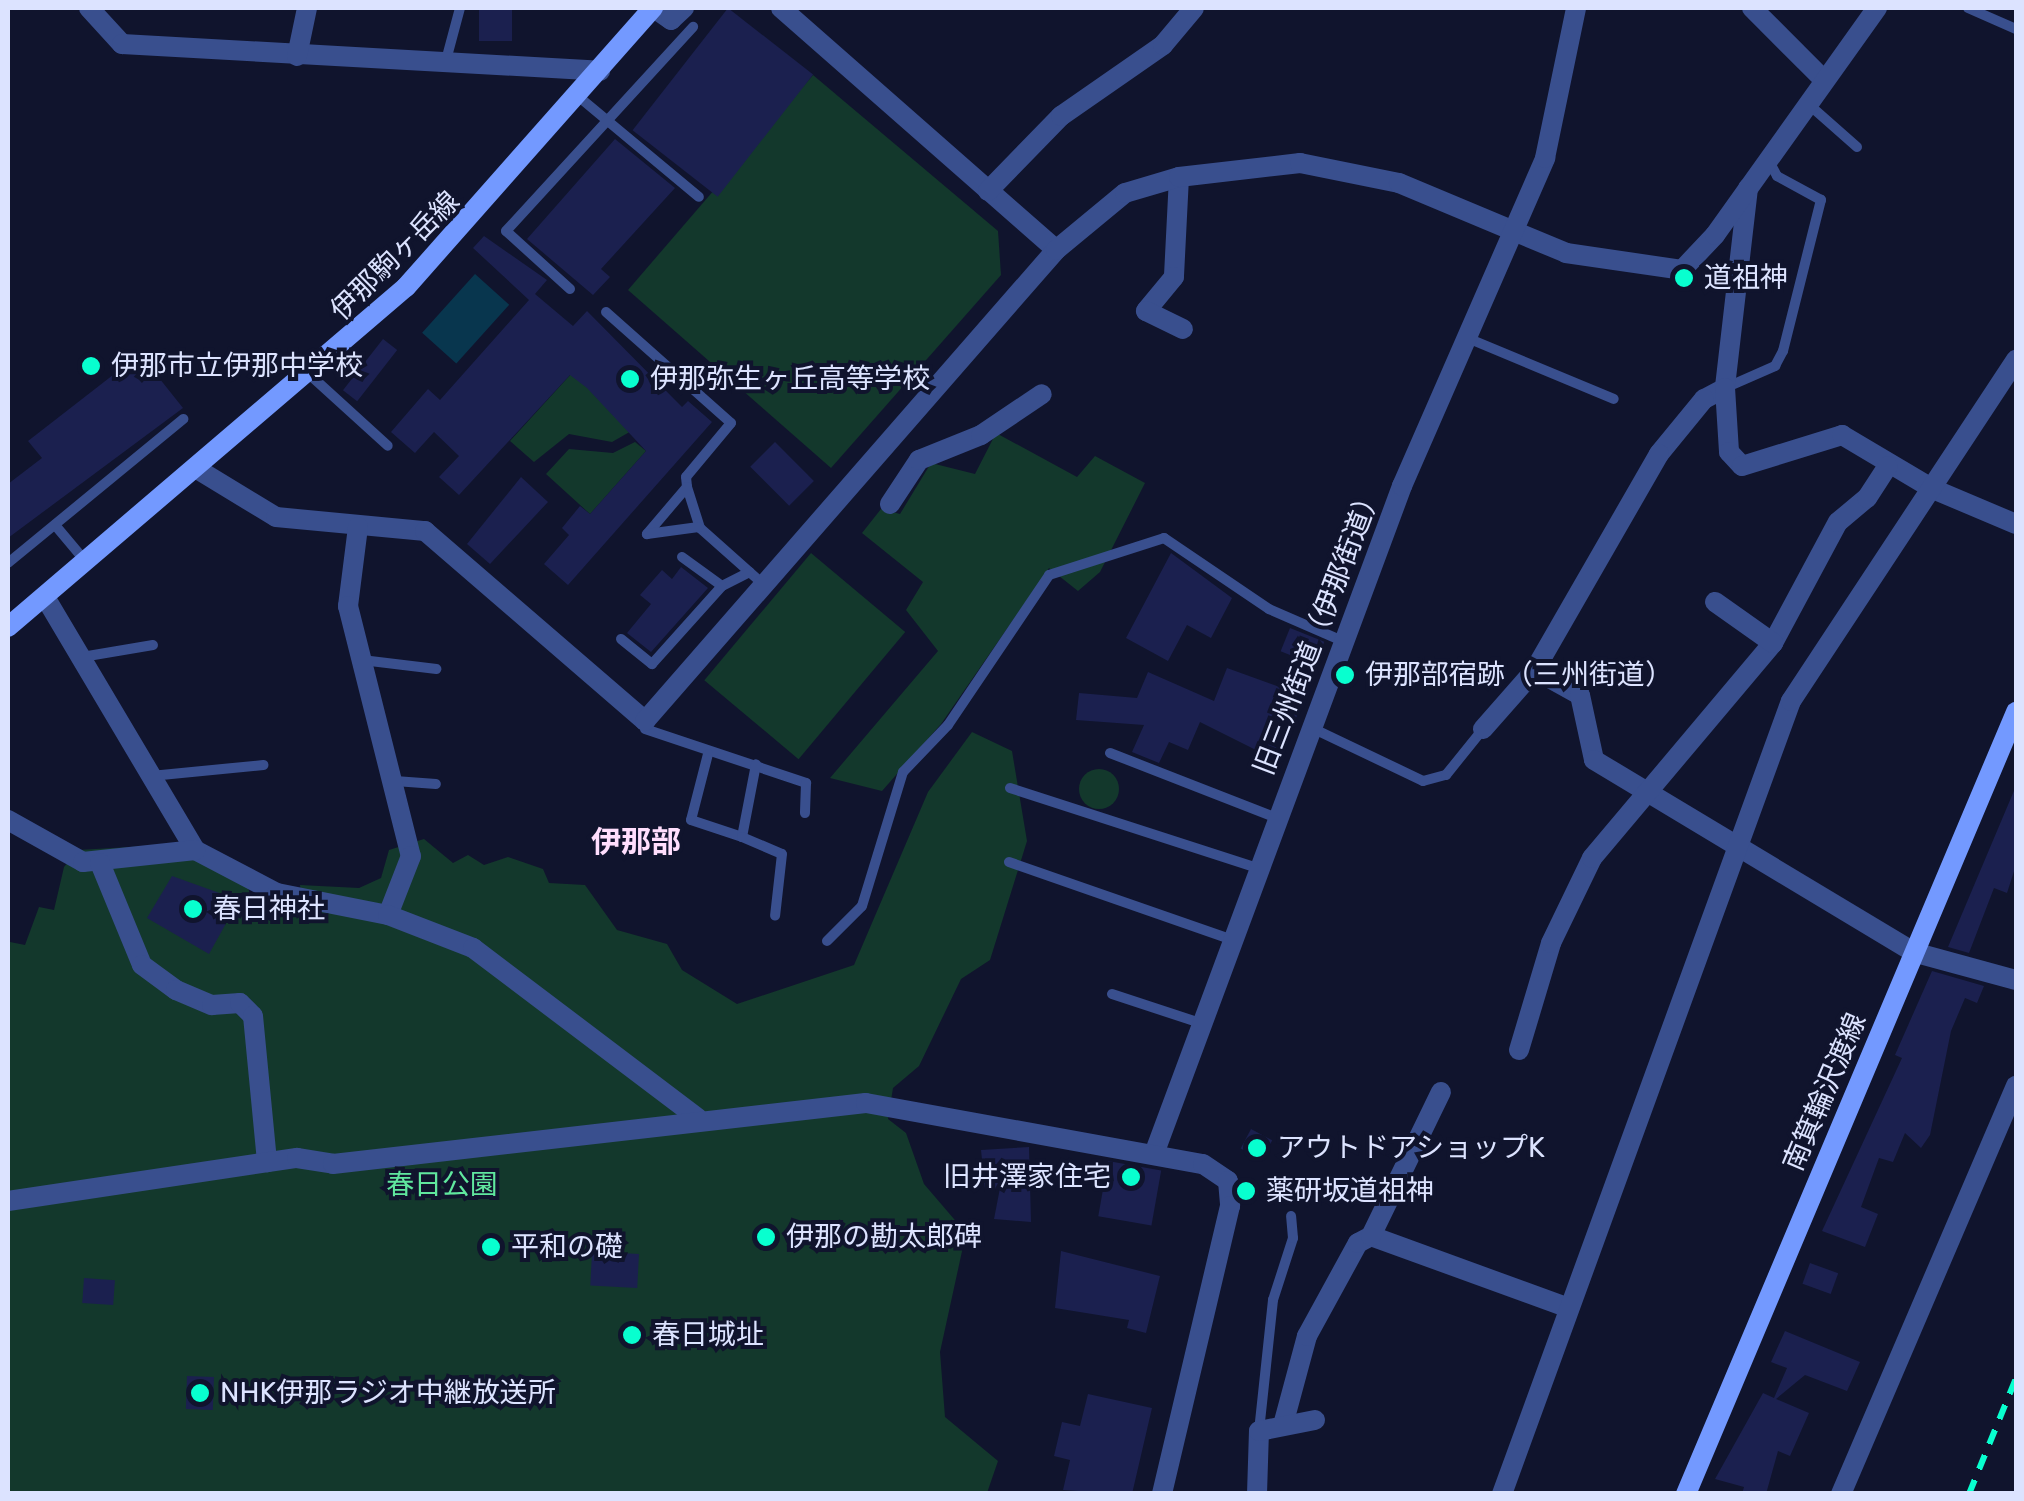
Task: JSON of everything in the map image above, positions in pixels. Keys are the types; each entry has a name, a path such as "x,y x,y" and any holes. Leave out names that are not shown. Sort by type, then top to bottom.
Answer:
{"main road":[{"name":"伊那駒ヶ岳線","path":"8,627 310,375 468,225 654,8"},
{"name":"南箕輪沢渡線","path":"1686,1494 2016,712"}],"street":[{"path":"89,8 122,44 445,66 600,71"},
{"path":"107,32 110,8"},
{"path":"297,56 307,8"},
{"path":"654,8 671,20 689,17"},
{"path":"781,8 1056,250"},
{"path":"988,190 1061,116 1163,45 1194,8"},
{"name":"旧三州街道（伊那街道）","path":"1154,1154 1230,939 1464,337 1509,230 1545,158 1575,8"},
{"path":"1752,8 1822,78"},
{"path":"197,469 276,517 424,531 645,725 757,578 1056,250 1125,193 1179,177 1300,163 1398,183 1566,253 1665,273 1682,270 1704,246 1822,78 1877,8"},
{"path":"1179,177 1174,276 1146,310 1182,330"},
{"path":"1748,186 1725,388 1730,452 1742,466 1797,454 1830,433 1933,489 2016,524"},
{"path":"1502,1494 1791,701 2016,360"},
{"path":"1484,729 1535,670 1659,454 1704,399 1725,388"},
{"path":"890,504 918,460 981,436 1042,394"},
{"path":"1519,1050 1575,892 1643,789 1773,643 1838,522 1888,466"},
{"path":"358,526 348,606 411,856 388,915"},
{"path":"45,597 195,850 277,893 388,915 508,970 698,1118"},
{"path":"1715,602 1773,643"},
{"path":"1535,670 1580,695 1594,760 1913,952 2016,980"},
{"path":"8,820 83,862 100,864 195,850"},
{"path":"100,864 142,965 176,990 212,1005 240,1003 253,1016 266,1162"},
{"path":"1840,1494 2016,1086"},
{"path":"1284,1425 1306,1336 1358,1244 1371,1236 1442,1092"},
{"path":"8,1202 266,1162 374,1160 698,1118 866,1103 1154,1154 1220,1172 1231,1193 1162,1494"},
{"path":"1371,1236 1569,1308"},
{"path":"1257,1494 1260,1431 1315,1420"}],"lane":[{"path":"445,66 460,8"},
{"path":"1968,8 1994,12 2016,28"},
{"path":"570,289 506,232 608,120 689,17"},
{"path":"579,96 699,197"},
{"path":"1805,102 1857,147"},
{"path":"1725,388 1774,366 1783,351 1821,200 1777,176 1767,158"},
{"path":"606,312 731,424 686,476 687,487 700,527 757,578"},
{"path":"1464,337 1614,398"},
{"path":"310,375 388,446"},
{"path":"8,562 183,419"},
{"path":"687,487 646,534 700,527"},
{"path":"55,525 86,562"},
{"path":"827,941 844,932 862,906 904,772 948,725 1049,575 1164,538 1269,608 1345,642"},
{"path":"682,557 722,586"},
{"path":"621,639 652,664 722,586 757,578"},
{"path":"80,657 153,646"},
{"path":"362,660 436,669"},
{"path":"645,725 708,754 756,764 806,783 805,813"},
{"path":"1312,728 1422,781 1446,775 1484,729"},
{"path":"1110,753 1277,818"},
{"path":"708,754 691,820 782,854 775,916"},
{"path":"742,837 756,764"},
{"path":"152,776 263,766"},
{"path":"395,781 436,784"},
{"path":"1010,788 1257,868"},
{"path":"1009,862 1230,939"},
{"path":"1112,994 1200,1023"},
{"path":"1260,1431 1272,1300 1292,1216"}],"green space":[{"path":"813,75 998,231 1001,275 831,468 628,290"},
{"path":"572,373 633,430 612,442 569,434 534,462 510,441"},
{"path":"996,433 1077,477 1095,456 1145,483 1100,572 1078,591 1049,568 941,724 882,791 830,778 938,651 906,610 923,582 862,533 881,509 900,514 931,463 975,474"},
{"path":"635,442 646,451 590,514 546,474 569,449 613,453"},
{"path":"811,553 905,632 799,759 704,680"},
{"name":"春日公園","path":"972,732 1012,751 1027,841 990,960 961,979 919,1066 893,1088 888,1119 906,1133 924,1184 966,1233 940,1352 945,1417 998,1461 987,1493 8,1494 8,949 10,942 25,945 39,907 54,910 64,867 78,850 182,844 244,868 253,910 270,921 303,905 300,885 359,888 381,878 389,850 424,839 453,863 468,855 484,865 508,857 543,869 549,883 585,885 617,930 667,944 682,970 737,1004 854,965 928,792"},
{"path":"1099,769 1113,775 1119,789 1113,803 1099,809 1085,803 1079,789 1085,775"}],"water":[{"path":"475,274 509,305 456,363 422,333"}],"building":[{"path":"479,8 512,8 512,41 479,41"},
{"path":"728,8 813,74 718,197 633,130"},
{"path":"615,139 675,188 601,269 610,277 593,295 527,239"},
{"path":"484,236 547,280 535,294 573,326 587,311 682,407 688,401 712,422 568,585 544,564 569,535 562,528 580,506 590,514 646,451 587,388 570,375 459,495 439,477 459,456 434,432 415,453 391,432 428,389 440,400 529,300 473,248"},
{"path":"383,339 397,350 357,401 343,390"},
{"path":"140,354 183,408 8,538 8,484 42,458 28,441"},
{"path":"775,442 814,481 789,506 750,467"},
{"path":"521,477 548,502 490,564 467,544"},
{"path":"1171,553 1232,598 1211,638 1187,625 1168,661 1126,638"},
{"path":"681,567 708,588 651,652 627,633 651,604 640,595 662,570 672,579"},
{"path":"1290,628 1324,642 1315,665 1281,651"},
{"path":"1227,668 1307,697 1274,759 1200,722 1188,750 1169,742 1159,763 1132,752 1144,725 1076,720 1079,693 1137,698 1148,672 1214,701"},
{"path":"2016,786 2016,865 2007,893 1994,888 1969,953 1948,947"},
{"name":"春日神社","path":"172,876 239,900 209,954 147,918"},
{"path":"1932,971 1984,986 1977,1003 1965,998 1951,1031 1930,1135 1921,1148 1905,1133 1893,1162 1879,1158 1861,1207 1878,1214 1865,1247 1822,1231 1902,1058 1895,1055"},
{"path":"1251,1129 1272,1140 1262,1160 1241,1148"},
{"path":"1029,1147 1031,1222 994,1219 1000,1188 985,1189 981,1150"},
{"path":"1108,1161 1161,1170 1151,1226 1098,1216"},
{"path":"1061,1251 1160,1276 1146,1333 1127,1328 1129,1320 1055,1308"},
{"path":"592,1252 639,1254 637,1288 590,1285"},
{"path":"1810,1263 1838,1273 1831,1294 1802,1284"},
{"path":"84,1278 115,1280 113,1305 82,1303"},
{"path":"1785,1331 1860,1362 1847,1391 1805,1375 1776,1399 1809,1413 1790,1456 1778,1451 1766,1494 1742,1494 1744,1487 1715,1479 1763,1393 1774,1398 1787,1368 1771,1362"},
{"name":"NHK伊那ラジオ中継放送所","path":"187,1376 214,1377 213,1410 186,1409"},
{"path":"1088,1394 1152,1408 1132,1494 1063,1490 1070,1460 1054,1456 1062,1422 1080,1426"}],"railway":[{"path":"1969,1494 2016,1378"}],"place":[{"name":"道祖神","path":"1684,278"},
{"name":"伊那市立伊那中学校","path":"91,366"},
{"name":"伊那弥生ヶ丘高等学校","path":"630,379"},
{"name":"伊那部宿跡（三州街道）","path":"1345,675"},
{"name":"春日神社","path":"193,909"},
{"name":"アウトドアショップK","path":"1257,1148"},
{"name":"旧井澤家住宅","path":"1131,1177"},
{"name":"薬研坂道祖神","path":"1246,1191"},
{"name":"伊那の勘太郎碑","path":"766,1237"},
{"name":"平和の礎","path":"491,1247"},
{"name":"春日城址","path":"632,1335"},
{"name":"NHK伊那ラジオ中継放送所","path":"200,1393"}],"district":[{"name":"伊那部","path":"636,842"}]}
